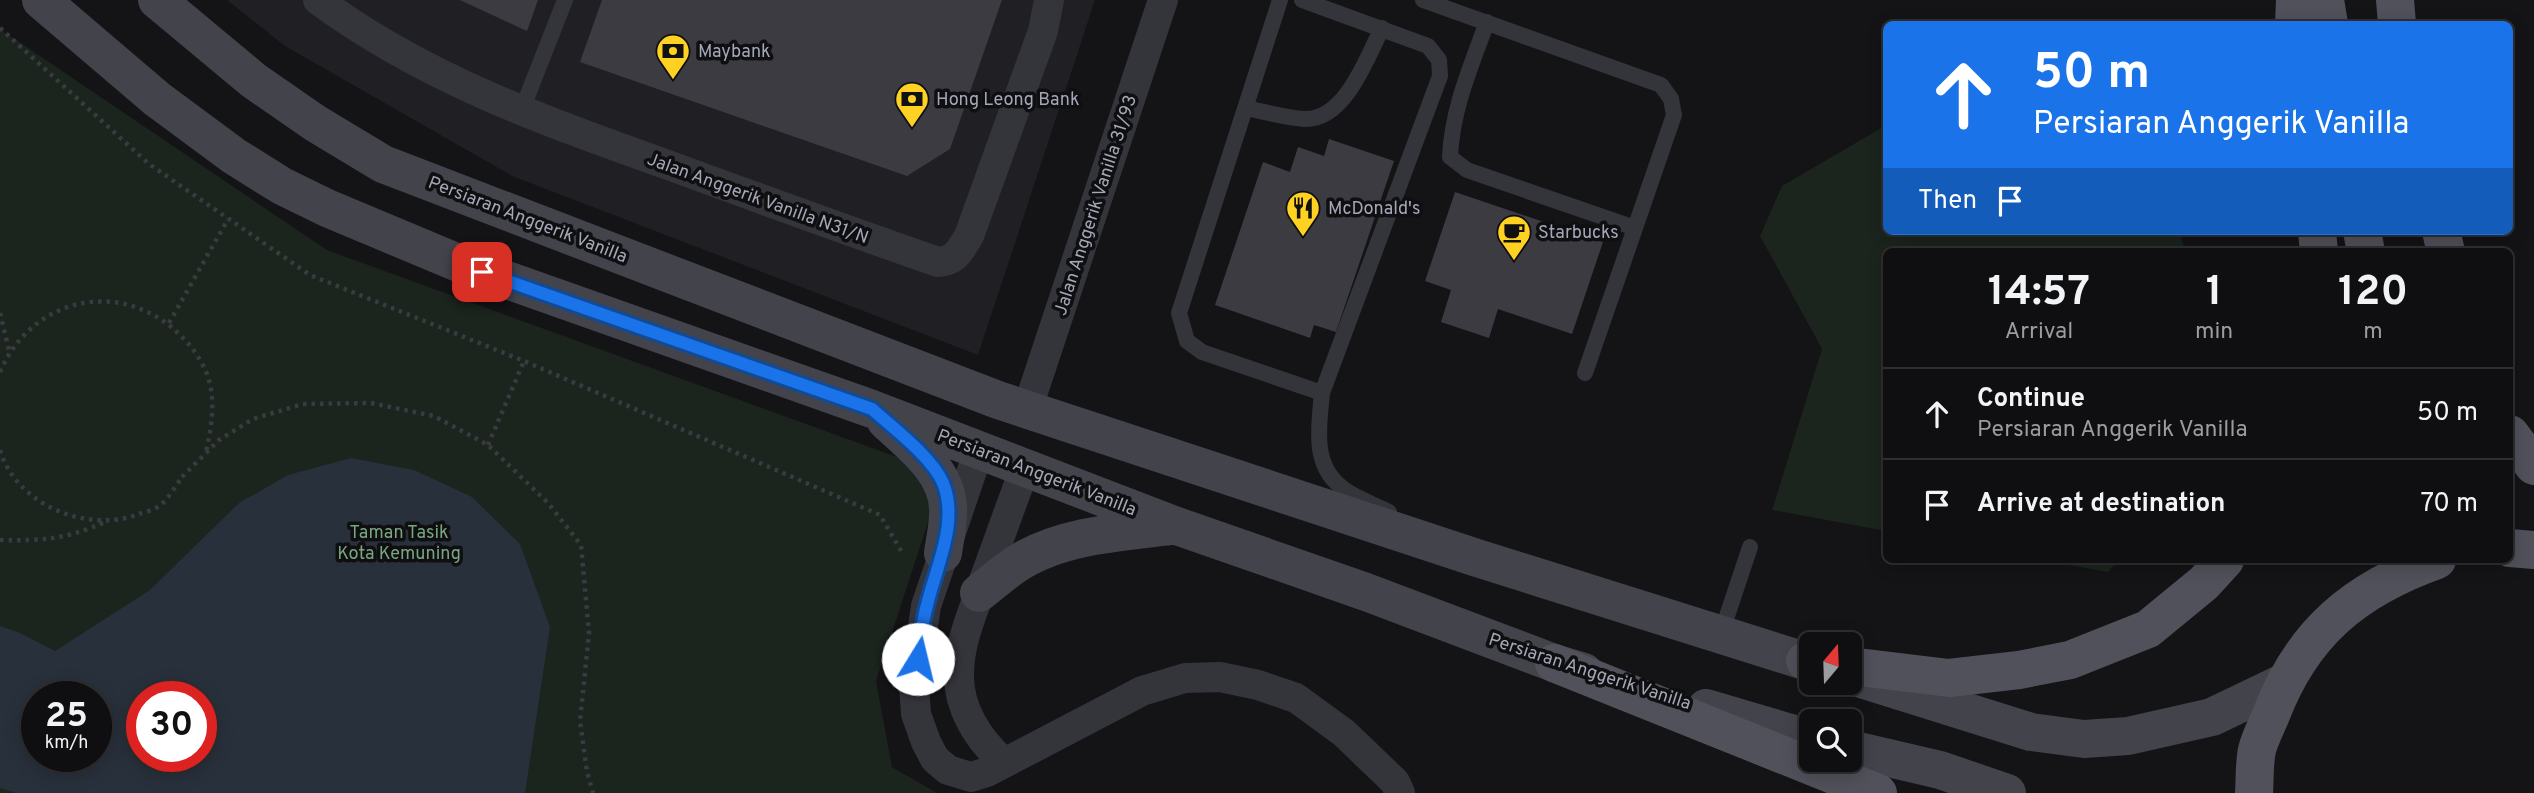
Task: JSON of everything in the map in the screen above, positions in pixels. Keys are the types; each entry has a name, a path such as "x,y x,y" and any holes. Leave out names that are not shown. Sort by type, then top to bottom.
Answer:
{"main road":[{"name":"Persiaran Anggerik Vanilla","path":"41,0 157,99 234,156 282,186 456,262 872,409 1174,525 1366,592 1554,663 1799,736"},
{"name":"Persiaran Anggerik Vanilla","path":"157,0 253,79 315,123 383,164 1027,410 1478,558 1799,659"},
{"path":"2294,21 2295,0"},
{"path":"2325,0 2328,21"},
{"path":"2395,0 2397,21"},
{"path":"872,409 918,450 943,482 948,508 943,552"},
{"path":"1027,410 1024,433 1026,446 1039,469 1037,472"},
{"path":"2513,438 2534,466"},
{"path":"979,593 1019,562 1056,545 1174,525"},
{"path":"2513,548 2534,550"},
{"path":"1862,667 1949,678 2019,670 2070,660 2148,629 2204,583 2222,563"},
{"path":"2351,603 2364,563"},
{"path":"2254,793 2257,751 2283,683 2302,653 2351,603 2399,573 2428,563"},
{"path":"1554,663 1878,793"},
{"path":"1862,680 2031,732 2084,738 2128,736 2212,717 2283,683"},
{"path":"1862,752 1940,770 2007,793"}],"street":[{"name":"Jalan Anggerik Vanilla N31/N","path":"318,0 341,17 435,72 521,112 939,262 950,261 956,257 969,236 1043,31 1049,0"},
{"name":"Jalan Anggerik Vanilla 31/93","path":"1027,410 1163,0"},
{"path":"979,450 926,606 914,685 916,714 926,742 935,759 948,770 971,777 987,772 1142,691 1185,678 1220,677 1258,685 1296,698 1344,733 1395,782 1400,793"},
{"path":"1004,762 985,746 972,724 961,695 959,673 966,629 979,593 1037,472"}],"lane":[{"path":"521,112 565,0"},
{"path":"1280,0 1178,313 1187,341 1202,352 1322,393"},
{"path":"1301,0 1428,46 1439,60 1440,76 1322,393 1318,439 1324,469 1341,487 1478,558"},
{"path":"1423,0 1661,85 1671,99 1674,115 1585,373"},
{"path":"1487,22 1460,94 1451,133 1451,157 1467,170 1634,228"},
{"path":"1246,108 1306,119 1322,116 1344,100 1382,28"},
{"path":"1720,636 1750,547"}],"path":[{"path":"0,28 149,164 310,275 524,361 880,515 897,541 926,606"},
{"path":"169,323 229,219"},
{"path":"0,372 9,351 34,324 66,307 102,301 137,306 169,323 194,349 210,382 214,418 206,453 159,506 125,520 88,521 53,510 23,488 2,458 0,450"},
{"path":"0,313 9,351"},
{"path":"488,445 524,361"},
{"path":"182,477 219,440 253,419 303,404 371,403 434,416 488,445 548,503 581,545 589,633 580,721 587,772 593,793"},
{"path":"0,540 34,541 77,535 109,520"}],"shaded area":[{"path":"227,0 1095,0 978,355 512,176 285,46"}],"green space":[{"name":"Taman Tasik Kota Kemuning","path":"0,29 327,250 944,474 876,681 892,767 937,793 0,793"},
{"path":"1883,127 1883,235 2181,235 2184,248 1883,248 1883,530 1772,510 1822,349 1760,236 1782,186"},
{"path":"2058,563 2116,563 2108,572"}],"water":[{"path":"351,458 414,470 472,497 520,544 550,627 525,793 16,793 0,788 0,626 55,651 150,590 239,503 288,475"}],"building":[{"path":"460,0 538,0 527,31"},
{"path":"602,0 1002,0 950,149 907,176 580,62"},
{"name":"McDonald's","path":"1329,139 1394,161 1336,332 1314,325 1310,338 1215,305 1263,162 1290,172 1298,147 1324,156"},
{"name":"Starbucks","path":"1455,192 1603,242 1572,334 1498,309 1489,338 1441,322 1451,290 1425,281"}],"place":[{"name":"Maybank","path":"673,81"},
{"name":"Hong Leong Bank","path":"912,129"},
{"name":"McDonald's","path":"1303,238"},
{"name":"Starbucks","path":"1514,262"}],"route":[{"path":"482,272 872,409 918,450 943,482 948,508 943,552 926,606 918,659"}]}
